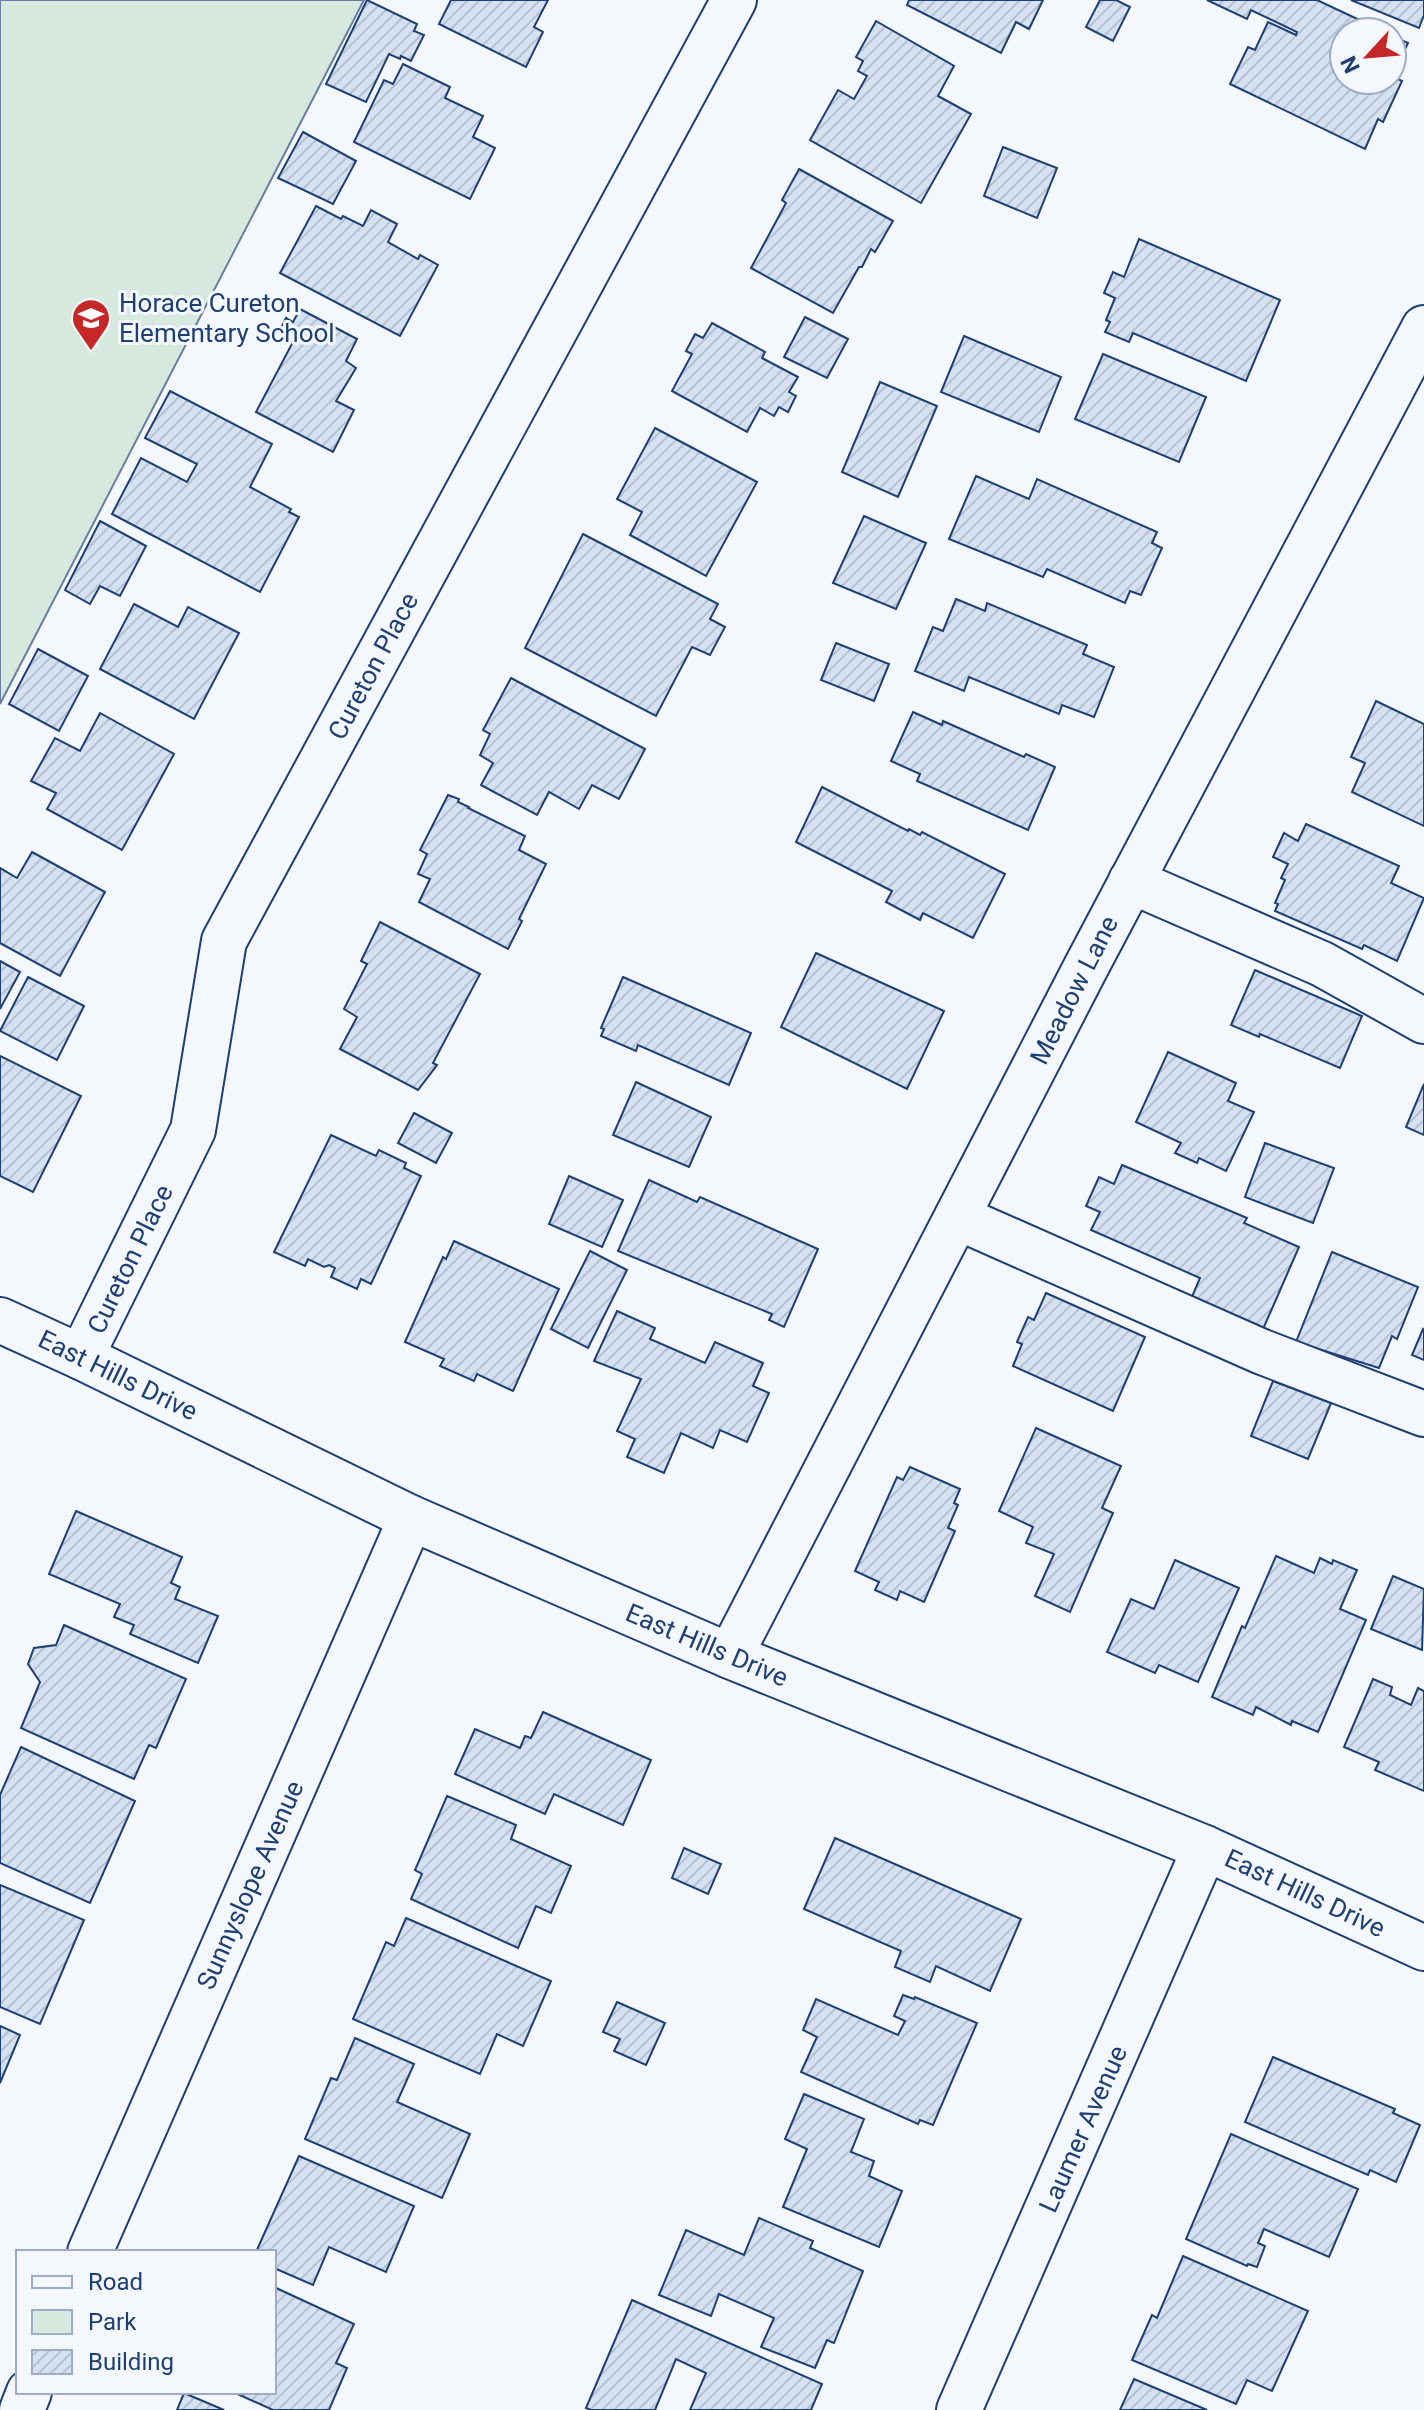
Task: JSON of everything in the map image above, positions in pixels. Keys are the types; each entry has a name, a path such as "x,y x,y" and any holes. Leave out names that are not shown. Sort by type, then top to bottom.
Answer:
{"street":[{"name":"Cureton Place","path":"81,1357 193,1130 224,941 734,0"},
{"name":"Meadow Lane","path":"730,1656 1131,881 1424,328"},
{"path":"1131,881 1322,964 1424,1021"},
{"path":"957,1217 1260,1351 1424,1414"},
{"name":"East Hills Drive","path":"0,1320 411,1518 730,1656 1205,1848 1424,1948"},
{"name":"Sunnyslope Avenue","path":"91,2250 411,1518"},
{"name":"Laumer Avenue","path":"959,2410 1205,1848"}],"green space":[{"name":"Horace Cureton Elementary School","path":"0,0 364,0 0,704"}],"building":[{"path":"367,0 417,24 414,31 424,35 411,61 389,54 366,102 326,84"},
{"path":"451,0 548,0 534,27 543,32 526,67 439,24"},
{"path":"909,0 1043,0 1029,29 1016,22 1001,53 907,5"},
{"path":"1100,0 1116,0 1130,7 1113,41 1086,27"},
{"path":"1207,0 1317,0 1351,16 1328,16 1328,96 1395,96 1383,122 1378,119 1365,149 1230,84 1248,47 1255,50 1268,22 1296,35 1297,32 1251,10 1247,19"},
{"path":"1351,0 1424,0 1424,15 1419,28 1408,23 1408,16 1390,16"},
{"path":"876,21 954,66 938,96 971,114 921,203 810,140 838,90 854,99 867,76 858,71 863,61 856,57"},
{"path":"403,64 450,87 445,98 483,116 473,137 495,148 470,199 354,142 384,80 393,84"},
{"path":"303,132 356,161 333,204 278,178"},
{"path":"1003,147 1057,168 1037,218 984,196"},
{"path":"799,169 893,221 875,252 871,249 862,267 859,267 833,313 751,268 786,203 782,200"},
{"path":"316,206 363,226 371,210 397,224 388,242 418,259 420,255 438,265 400,336 280,273"},
{"path":"1139,239 1280,300 1246,381 1133,333 1129,342 1105,332 1110,322 1106,320 1115,298 1104,293 1113,272 1124,277"},
{"path":"300,309 357,339 346,361 356,368 336,401 354,410 333,452 256,412 294,340 279,332 286,318 293,322"},
{"path":"805,317 848,339 827,378 784,357"},
{"path":"712,323 765,352 762,358 798,377 789,392 796,396 788,412 779,407 774,416 760,408 747,432 672,391 692,354 686,351 695,334 703,338"},
{"path":"964,336 1061,377 1039,432 941,392"},
{"path":"1103,354 1206,397 1179,462 1075,419"},
{"path":"880,382 937,406 898,497 842,472"},
{"path":"170,391 272,444 250,487 291,509 289,512 299,517 260,592 112,514 141,458 187,482 197,464 145,438"},
{"path":"655,428 757,482 706,576 630,535 642,512 617,499"},
{"path":"976,476 1029,499 1037,479 1157,532 1152,543 1162,548 1141,595 1130,591 1125,603 1047,569 1043,577 949,539"},
{"path":"864,516 926,543 896,609 833,583"},
{"path":"100,521 146,546 120,596 100,586 90,604 65,590"},
{"path":"583,534 718,604 710,619 725,627 710,655 692,647 656,716 525,648"},
{"path":"956,599 985,611 987,603 1087,645 1083,654 1114,667 1094,717 1062,705 1059,714 969,677 964,691 915,671 933,627 943,631"},
{"path":"134,604 178,627 188,607 239,633 194,719 100,669"},
{"path":"836,643 889,664 874,701 821,680"},
{"path":"38,649 88,676 59,731 9,704"},
{"path":"511,678 645,749 619,799 592,785 579,809 549,792 537,815 481,785 493,763 480,755 490,734 483,730"},
{"path":"1376,701 1424,724 1424,826 1352,792 1365,763 1351,757"},
{"path":"913,712 942,725 943,721 1024,757 1026,754 1055,767 1028,830 917,781 920,774 891,761"},
{"path":"100,713 174,754 122,850 47,809 56,793 31,781 55,738 80,751"},
{"path":"822,787 908,831 920,835 922,832 1005,874 973,938 923,913 920,920 886,902 892,891 796,842"},
{"path":"448,795 525,836 519,850 546,864 508,949 419,902 430,879 418,874 427,854 420,850"},
{"path":"1306,824 1399,866 1391,883 1424,898 1397,961 1275,911 1278,904 1275,903 1285,880 1281,878 1288,864 1273,857 1284,833 1298,841"},
{"path":"32,852 105,892 60,976 0,943 0,868 17,878"},
{"path":"380,922 480,974 433,1063 437,1065 418,1090 340,1049 357,1017 344,1009 367,964 361,961"},
{"path":"816,953 944,1011 907,1089 781,1027"},
{"path":"0,961 20,972 0,1009"},
{"path":"1255,970 1362,1016 1340,1068 1231,1025"},
{"path":"28,977 84,1006 57,1060 0,1031"},
{"path":"623,977 751,1033 729,1085 638,1045 636,1051 601,1036 604,1029 601,1028"},
{"path":"1168,1052 1236,1083 1228,1101 1254,1112 1226,1171 1199,1158 1197,1163 1175,1153 1181,1143 1136,1122"},
{"path":"0,1056 81,1096 33,1192 0,1176"},
{"path":"636,1082 711,1117 689,1167 613,1135"},
{"path":"1424,1084 1424,1135 1406,1127"},
{"path":"414,1113 452,1133 436,1163 398,1143"},
{"path":"331,1135 376,1156 379,1150 406,1163 404,1168 421,1176 371,1284 361,1279 357,1289 331,1277 335,1268 329,1265 324,1267 308,1259 305,1266 274,1252"},
{"path":"1265,1143 1334,1168 1313,1223 1245,1197"},
{"path":"1122,1165 1247,1218 1244,1223 1299,1247 1260,1336 1189,1304 1200,1278 1091,1230 1100,1212 1086,1206 1099,1177 1114,1184"},
{"path":"569,1176 623,1200 602,1247 549,1224"},
{"path":"649,1180 697,1202 700,1197 818,1249 784,1327 769,1320 772,1314 618,1251"},
{"path":"454,1241 559,1289 513,1391 477,1374 474,1381 440,1366 444,1359 405,1342 443,1257 446,1259"},
{"path":"590,1251 627,1270 588,1348 551,1329"},
{"path":"1332,1252 1418,1287 1397,1339 1392,1336 1379,1368 1296,1342"},
{"path":"1046,1293 1145,1337 1113,1411 1013,1366 1022,1344 1017,1342 1028,1317 1034,1320"},
{"path":"617,1311 655,1328 650,1339 705,1363 715,1342 763,1363 753,1386 769,1393 747,1442 720,1430 713,1448 681,1433 664,1473 627,1457 635,1439 617,1431 641,1379 594,1361"},
{"path":"1424,1330 1424,1360 1412,1355"},
{"path":"1273,1381 1331,1403 1308,1459 1251,1436"},
{"path":"1036,1428 1121,1466 1102,1508 1113,1513 1070,1612 1035,1596 1054,1554 1026,1543 1033,1527 999,1511"},
{"path":"910,1467 960,1489 954,1503 958,1505 948,1528 955,1531 924,1602 900,1591 897,1600 875,1590 879,1582 855,1571 897,1477 903,1480"},
{"path":"76,1511 182,1557 171,1583 180,1587 175,1599 218,1616 198,1663 130,1634 134,1625 114,1617 120,1604 49,1574"},
{"path":"1276,1556 1314,1573 1320,1558 1357,1570 1340,1609 1366,1620 1318,1732 1292,1721 1291,1725 1256,1707 1253,1715 1212,1697"},
{"path":"1175,1560 1239,1588 1198,1682 1159,1665 1155,1673 1107,1652 1131,1599 1154,1609"},
{"path":"1393,1576 1424,1589 1422,1650 1371,1629"},
{"path":"64,1625 186,1679 156,1748 149,1745 134,1779 21,1728 40,1682 28,1664 34,1648 56,1645"},
{"path":"1373,1679 1392,1687 1390,1695 1411,1705 1418,1688 1424,1691 1424,1791 1375,1770 1379,1762 1344,1747"},
{"path":"543,1712 651,1760 623,1825 554,1794 545,1814 455,1774 475,1729 520,1748 525,1736 531,1738"},
{"path":"21,1747 135,1801 90,1903 0,1863 0,1795"},
{"path":"447,1796 516,1825 511,1839 571,1866 551,1913 536,1906 518,1948 411,1899 422,1874 415,1870"},
{"path":"835,1838 1021,1919 990,1991 936,1966 930,1982 895,1967 901,1951 804,1909"},
{"path":"684,1848 721,1864 708,1894 672,1878"},
{"path":"0,1885 84,1920 40,2024 0,2007"},
{"path":"406,1918 551,1981 523,2046 497,2034 480,2074 353,2019 386,1942 394,1946"},
{"path":"903,1995 977,2023 933,2125 920,2120 918,2124 801,2072 817,2037 803,2030 816,1999 898,2035 905,2021 894,2016"},
{"path":"617,2002 665,2023 646,2065 614,2051 620,2039 603,2032"},
{"path":"0,2026 20,2035 0,2083"},
{"path":"355,2038 414,2064 397,2102 470,2134 442,2198 305,2139 331,2078 337,2080"},
{"path":"1273,2057 1395,2109 1393,2113 1420,2125 1396,2182 1370,2170 1368,2175 1245,2122"},
{"path":"804,2094 864,2119 851,2152 874,2161 869,2176 902,2191 879,2247 783,2207 807,2149 785,2139"},
{"path":"1231,2134 1358,2189 1329,2257 1264,2229 1258,2243 1265,2246 1257,2267 1247,2266 1186,2239"},
{"path":"299,2156 414,2206 386,2272 329,2247 313,2285 276,2269 276,2250 257,2250"},
{"path":"759,2218 813,2241 810,2248 863,2271 834,2343 827,2340 815,2368 761,2347 774,2318 719,2294 711,2316 659,2295 686,2230 744,2255"},
{"path":"1183,2256 1308,2311 1272,2391 1247,2380 1236,2404 1132,2360 1152,2315 1157,2318"},
{"path":"276,2288 354,2324 336,2363 347,2368 329,2410 273,2410 237,2394 276,2394"},
{"path":"632,2300 822,2384 811,2410 690,2410 706,2373 676,2359 655,2410 586,2408"},
{"path":"1134,2379 1207,2410 1120,2410"},
{"path":"186,2394 224,2410 177,2410"}],"place":[{"name":"Horace Cureton Elementary School","path":"91,352"}]}
